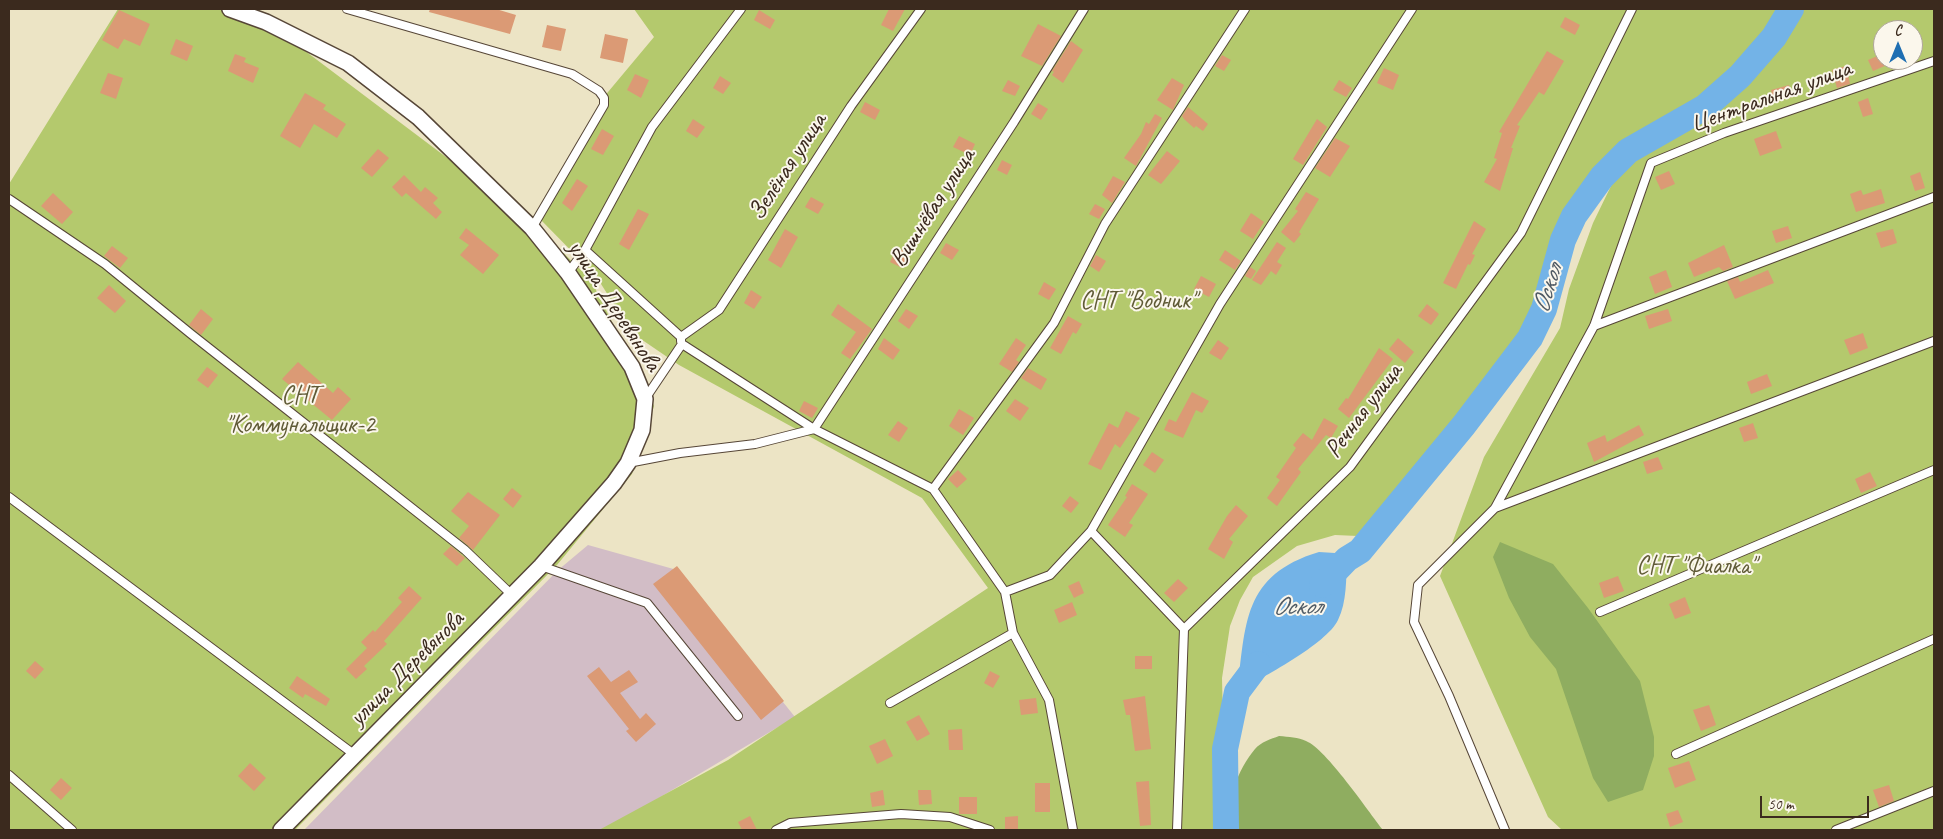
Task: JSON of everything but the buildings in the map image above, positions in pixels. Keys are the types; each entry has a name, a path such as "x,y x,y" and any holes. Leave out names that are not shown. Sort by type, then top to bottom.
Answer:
{"street":[{"name":"улица Деревянова","path":"230,9 269,15 348,63 418,117 532,228 568,273 632,367 645,400 642,430 628,463 614,483 541,566 281,830"}],"lane":[{"path":"347,9 572,74 599,91 604,98 604,105 532,228"},
{"name":"Зелёная улица","path":"681,341 719,310 851,106 921,9"},
{"name":"Вишнёвая улица","path":"814,429 1014,122 1084,9"},
{"path":"933,489 1054,323 1105,224 1245,9"},
{"path":"1005,592 1050,575 1091,531 1220,304 1412,9"},
{"name":"Речная улица","path":"1184,630 1350,467 1521,233 1632,9"},
{"path":"568,273 585,250 652,127 738,10"},
{"name":"Центральная улица","path":"1594,326 1651,163 1724,133 1934,61"},
{"path":"1505,830 1414,622 1418,586 1494,508 1594,326 1934,197"},
{"path":"9,198 105,264 464,550 512,595"},
{"path":"585,250 681,341 814,429 933,489 1005,592 1014,633 1049,700 1073,830"},
{"path":"645,400 681,341"},
{"path":"1494,508 1934,341"},
{"path":"628,463 680,453 755,444 814,429"},
{"path":"1600,612 1934,470"},
{"path":"9,497 355,755"},
{"path":"1091,531 1184,630 1177,830"},
{"path":"541,566 647,603 738,716"},
{"path":"890,703 1014,633"},
{"path":"1676,754 1934,639"},
{"path":"9,775 72,830"},
{"path":"1836,830 1934,790"},
{"path":"776,830 790,823 901,814 950,817 990,830"}],"shaded area":[{"path":"588,545 677,570 795,717 605,830 304,830 557,571"}],"green space":[{"name":"СНТ \"Коммунальщик-2","path":"118,9 220,9 272,26 531,221 591,280 654,406 632,474 557,565 295,830 9,830 9,184"},
{"name":"СНТ \"Водник\"","path":"634,9 1778,9 1765,31 1733,69 1700,97 1672,116 1621,141 1596,170 1567,209 1523,333 1457,421 1358,536 1335,535 1297,546 1253,577 1240,600 1230,626 1222,678 1223,721 1214,747 1213,766 1215,830 599,830 728,760 988,588 922,498 679,365 632,333 596,276 541,220 603,98 654,37"},
{"name":"СНТ \"Фиалка\"","path":"1791,9 1934,9 1934,830 1562,830 1548,817 1440,576 1484,457 1560,328 1569,289 1593,223 1628,151 1705,107 1740,76 1774,37"},
{"path":"1500,542 1553,564 1588,608 1640,681 1654,737 1654,756 1643,790 1608,802 1593,778 1556,669 1530,637 1509,598 1493,557"},
{"path":"1279,736 1300,739 1314,746 1335,768 1383,830 1231,830 1229,810 1231,799 1243,767 1257,747"}],"water":[{"name":"Оскол","path":"1319,552 1335,553 1347,559 1345,598 1338,620 1308,650 1237,692 1243,645 1252,605 1262,588 1275,574 1294,562"}],"waterway":[{"name":"Оскол","path":"1322,585 1347,559 1360,551 1464,425 1530,338 1544,309 1563,240 1574,216 1602,177 1628,151 1705,107 1740,76 1774,37 1791,9"},
{"name":"Оскол","path":"1226,830 1225,749 1237,692 1258,664"}]}
